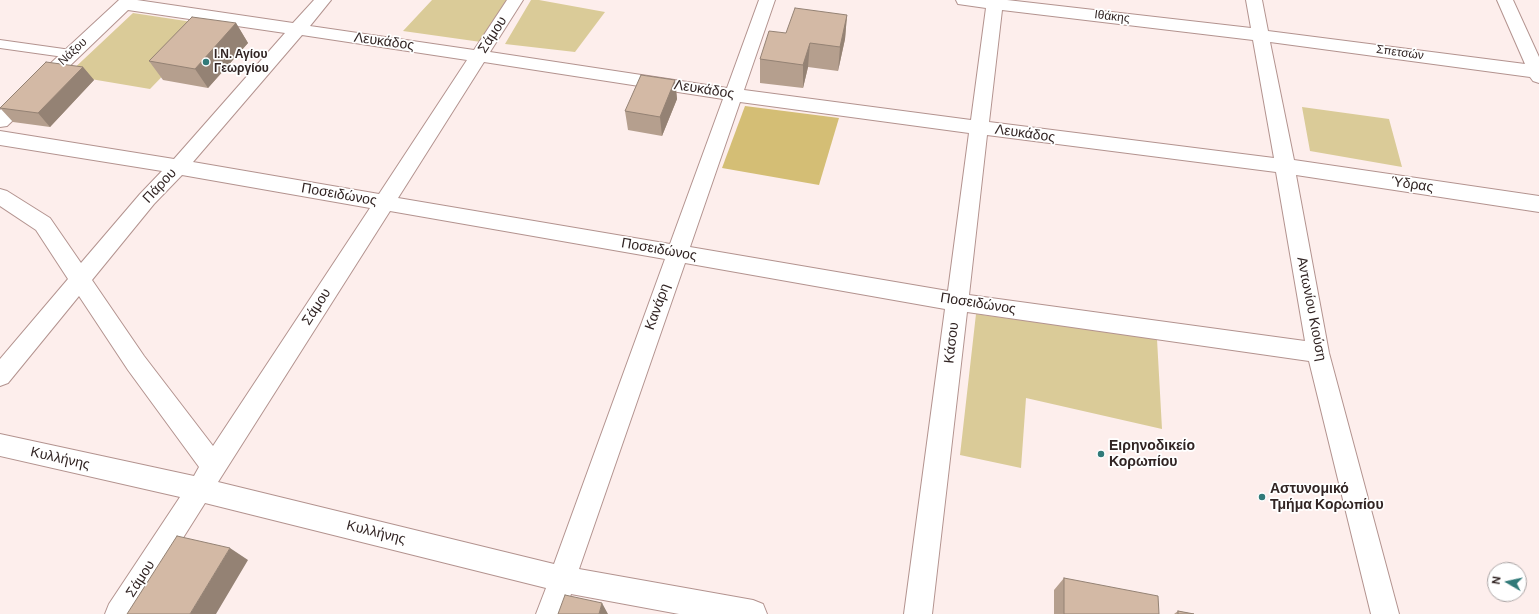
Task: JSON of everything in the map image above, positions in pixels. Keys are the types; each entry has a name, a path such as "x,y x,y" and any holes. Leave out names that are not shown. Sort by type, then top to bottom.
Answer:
{"street":[{"name":"Πάρου","path":"0,376 147,199 178,167 323,0"},
{"name":"Σάμου","path":"119,614 515,0"},
{"name":"Κανάρη","path":"550,614 767,0"},
{"name":"Ιθάκης","path":"964,0 995,2 1260,34"},
{"name":"Αντωνίου Κιούση","path":"1254,0 1318,353 1385,614"},
{"path":"1505,0 1538,74"},
{"name":"Λευκάδος","path":"127,2 734,95 980,128 1285,166"},
{"name":"Νάξου","path":"0,121 127,2"},
{"name":"Κάσου","path":"918,614 995,2"},
{"name":"Σπετσών","path":"1260,34 1538,74"},
{"name":"Ποσειδώνος","path":"0,138 384,202 958,302 1318,353"},
{"name":"Ύδρας","path":"1285,166 1539,204"},
{"path":"0,196 43,224 136,363 214,467"},
{"name":"Κυλλήνης","path":"0,445 199,489 562,579 753,614"}],"lane":[{"path":"0,44 71,54"}],"shaded area":[{"path":"432,0 507,0 481,42 403,31"},
{"path":"531,0 539,0 605,12 575,52 505,44"},
{"path":"133,13 212,25 150,89 67,75"},
{"path":"745,106 839,118 819,185 722,168"},
{"path":"1302,107 1389,119 1402,167 1310,151"},
{"path":"976,314 1157,339 1162,429 1026,398 1021,468 960,455"}],"building":[{"path":"795,8 847,15 840,47 810,43 803,65 760,59 769,31 786,33"},
{"path":"192,17 236,23 195,69 149,61"},
{"path":"46,62 83,67 38,113 0,108"},
{"path":"641,75 675,80 660,117 625,111"},
{"path":"177,536 230,548 190,614 127,614"},
{"path":"1064,578 1158,596 1159,614 1064,614"},
{"path":"565,595 602,603 599,614 558,614"},
{"path":"1178,611 1194,614 1178,614"}],"place":[{"name":"Ι.Ν. Αγίου Γεωργίου","path":"206,62"},
{"name":"Ειρηνοδικείο Κορωπίου","path":"1101,454"},
{"name":"Αστυνομικό Τμήμα Κορωπίου","path":"1262,497"}]}
